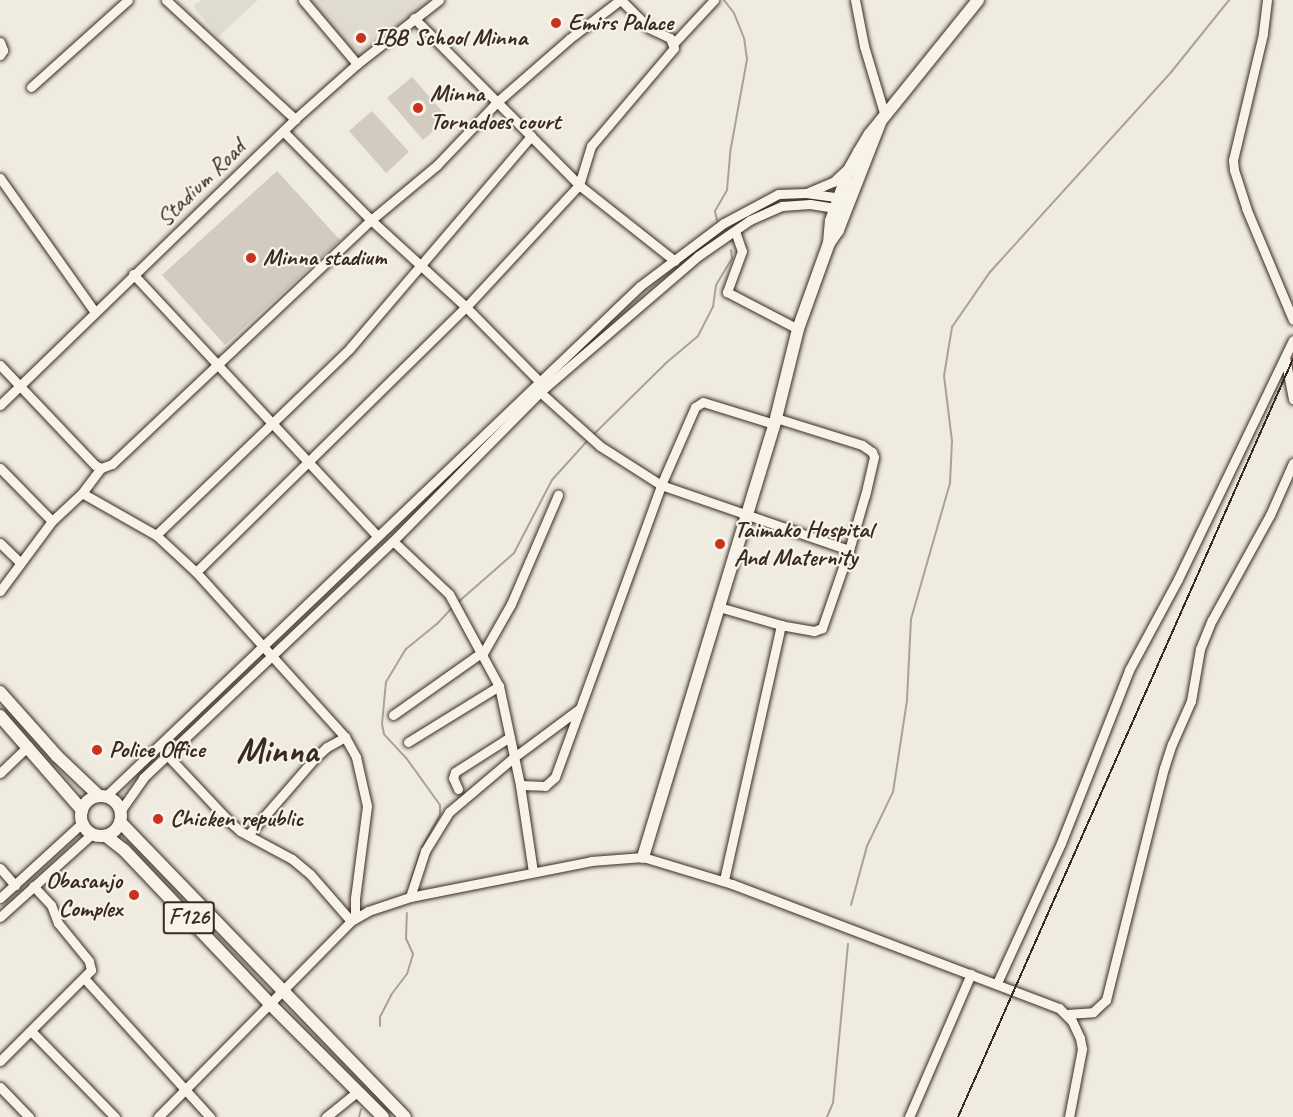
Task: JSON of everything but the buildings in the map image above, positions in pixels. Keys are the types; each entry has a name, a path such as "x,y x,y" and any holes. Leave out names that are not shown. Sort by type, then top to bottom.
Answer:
{"main road":[{"path":"843,204 852,165 870,134 978,0"},
{"path":"643,857 775,421 798,329 843,204 883,119"},
{"name":"F126","path":"0,692 57,756 102,796 112,799 120,816 281,990 405,1117"},
{"path":"0,716 82,810"},
{"path":"102,796 88,800 82,810 82,823 92,834 106,836 117,828 120,816"},
{"name":"F126","path":"106,836 124,850 269,1003 383,1117"}],"street":[{"path":"31,87 128,0"},
{"path":"166,0 295,120"},
{"path":"303,0 357,64"},
{"name":"Stadium Road","path":"0,405 283,131 357,64 439,0"},
{"path":"0,591 52,520 82,493 100,468 112,464 217,363 257,330 371,220 437,165 497,102 569,39 620,0 644,24 670,38 674,43"},
{"path":"196,572 466,308 579,185 591,146 670,54 674,43 714,0"},
{"path":"855,0 883,119"},
{"path":"1267,0 1263,34 1233,160 1246,208 1293,320"},
{"path":"414,18 579,185 683,269"},
{"path":"0,42 3,50 0,55"},
{"path":"283,131 371,220 466,308 538,380"},
{"path":"156,536 350,348 531,136"},
{"path":"806,193 833,182 852,165"},
{"path":"0,178 95,312"},
{"path":"102,796 538,380 640,286 673,259 724,222 757,204 784,193 806,193 843,204"},
{"path":"120,816 143,778 271,654 393,541 540,392 683,269 750,220 782,206 843,204"},
{"path":"735,231 742,251 727,292 798,329"},
{"path":"133,274 376,535"},
{"path":"997,983 1061,843 1130,670 1178,579 1293,340"},
{"path":"1285,357 1293,399"},
{"path":"0,365 100,468"},
{"path":"540,392 600,446 661,485 849,550"},
{"path":"520,785 545,786 555,777 661,485 692,411 698,404 703,402 775,421 862,445 872,452 865,495 822,628 814,632 719,607"},
{"path":"1067,1014 1093,1012 1106,1000 1164,768 1191,701 1200,649 1212,620 1270,515 1293,463"},
{"path":"0,468 52,520"},
{"path":"82,493 156,536 196,572 345,736 362,774 367,806 353,920"},
{"path":"393,715 481,654 511,604 558,495"},
{"path":"393,541 449,594 499,686 520,785 533,872"},
{"path":"0,543 20,562"},
{"path":"724,881 781,625"},
{"path":"408,742 499,686"},
{"path":"410,897 425,851 449,812 513,758 579,709"},
{"path":"248,835 315,758 345,736"},
{"path":"458,789 453,778 455,772 510,737"},
{"path":"0,772 28,746"},
{"path":"167,755 230,822 248,835 284,854 310,874 353,920"},
{"path":"0,898 82,823"},
{"path":"0,917 92,834"},
{"path":"158,1117 281,990 353,920 368,911 410,897 533,872 591,861 643,857 724,881 1044,1000 1067,1014 1080,1038 1082,1049 1069,1117"},
{"path":"0,868 15,885"},
{"path":"0,1061 32,1032 92,970 92,965 58,923 51,905 33,886"},
{"path":"909,1117 971,974"},
{"path":"84,978 210,1117"},
{"path":"32,1032 115,1117"},
{"path":"0,1087 29,1117"},
{"path":"326,1117 358,1091"}],"shaded area":[{"path":"201,0 258,0 218,37 193,6"},
{"name":"IBB School Minna","path":"307,0 434,0 357,60"},
{"name":"Minna Tornadoes court","path":"412,77 448,118 423,140 387,98"},
{"name":"Minna Tornadoes court","path":"372,111 409,152 386,173 349,131"},
{"name":"Minna stadium","path":"277,171 340,240 225,345 162,275"}],"waterway":[{"path":"717,220 715,211 727,190 730,153 747,59 744,38 734,13 724,0"},
{"path":"851,905 867,846 893,792 907,700 911,619 950,483 952,441 944,376 952,327 990,272 1172,71 1229,0"},
{"path":"592,436 666,363 698,336 713,307 716,285 732,258 731,250"},
{"path":"456,604 514,553 552,480 588,440"},
{"path":"422,847 440,814 440,805 407,759 384,734 382,724 386,682 406,649 437,624 452,608"},
{"path":"411,881 420,853"},
{"path":"380,1026 380,1017 391,995 407,974 413,954 406,938 407,913"},
{"path":"827,1117 833,1103 848,944"},
{"path":"359,1117 361,1109"}],"railway":[{"path":"958,1117 1293,359"}],"place":[{"name":"Emirs Palace","path":"556,23"},
{"name":"IBB School Minna","path":"361,38"},
{"name":"Minna Tornadoes court","path":"418,108"},
{"name":"Minna stadium","path":"251,258"},
{"name":"Taimako Hospital And Maternity","path":"720,544"},
{"name":"Police Office","path":"97,750"},
{"name":"Chicken republic","path":"158,819"},
{"name":"Obasanjo Complex","path":"134,895"}],"district":[{"name":"Minna","path":"277,751"}]}
